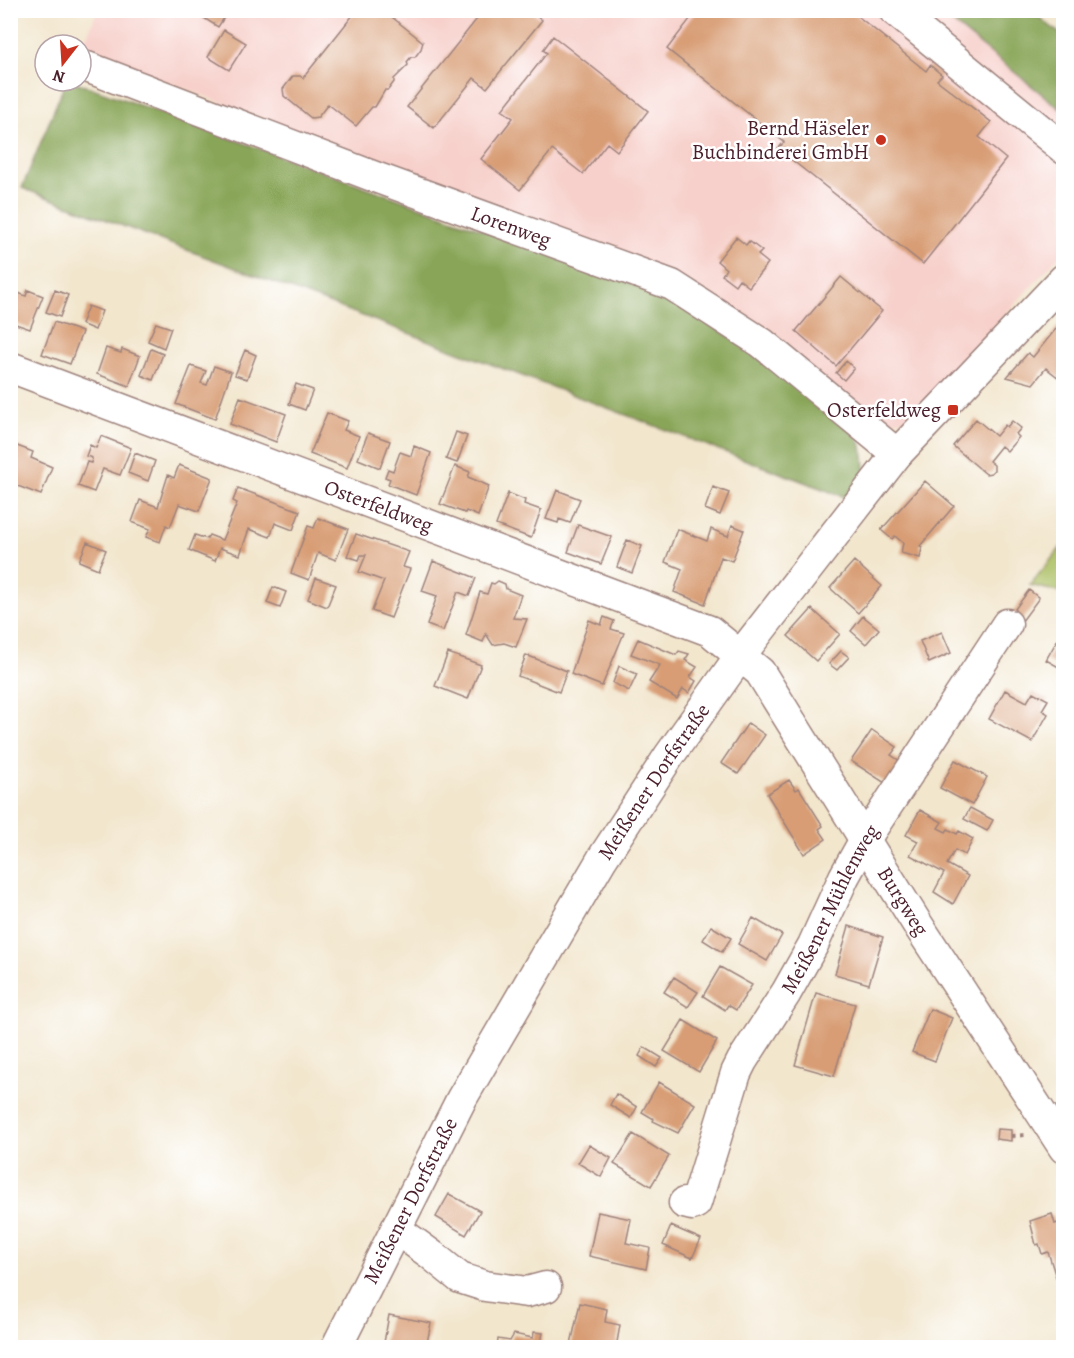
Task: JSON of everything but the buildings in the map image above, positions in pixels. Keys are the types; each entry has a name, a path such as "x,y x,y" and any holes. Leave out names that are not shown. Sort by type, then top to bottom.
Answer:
{"street":[{"path":"894,10 1064,149"},
{"name":"Lorenweg","path":"93,70 375,177 672,285 762,343 897,454"},
{"name":"Meißener Dorfstraße","path":"336,1347 462,1098 602,859 669,756 740,656 897,454 1064,279"},
{"name":"Osterfeldweg","path":"10,367 710,631 740,656"},
{"name":"Meißener Mühlenweg","path":"684,1203 692,1205 699,1197 736,1073 813,945 843,877 864,841 1007,624"},
{"name":"Burgweg","path":"740,656 760,672 864,841 1064,1148"},
{"path":"396,1229 460,1278 485,1286 526,1292 546,1287"}],"shaded area":[{"path":"98,10 938,11 1063,111 1063,252 908,419 870,423 677,277 93,54 93,33 88,33"}],"green space":[{"path":"938,11 1031,11 1063,36 1063,111"},
{"path":"93,88 666,296 759,355 858,437 864,455 866,477 847,498 22,188 61,93 93,93"},
{"path":"1063,545 1063,593 1030,585"}],"place":[{"name":"Bernd Häseler Buchbinderei GmbH","path":"881,140"},
{"name":"Osterfeldweg","path":"953,410"}]}
